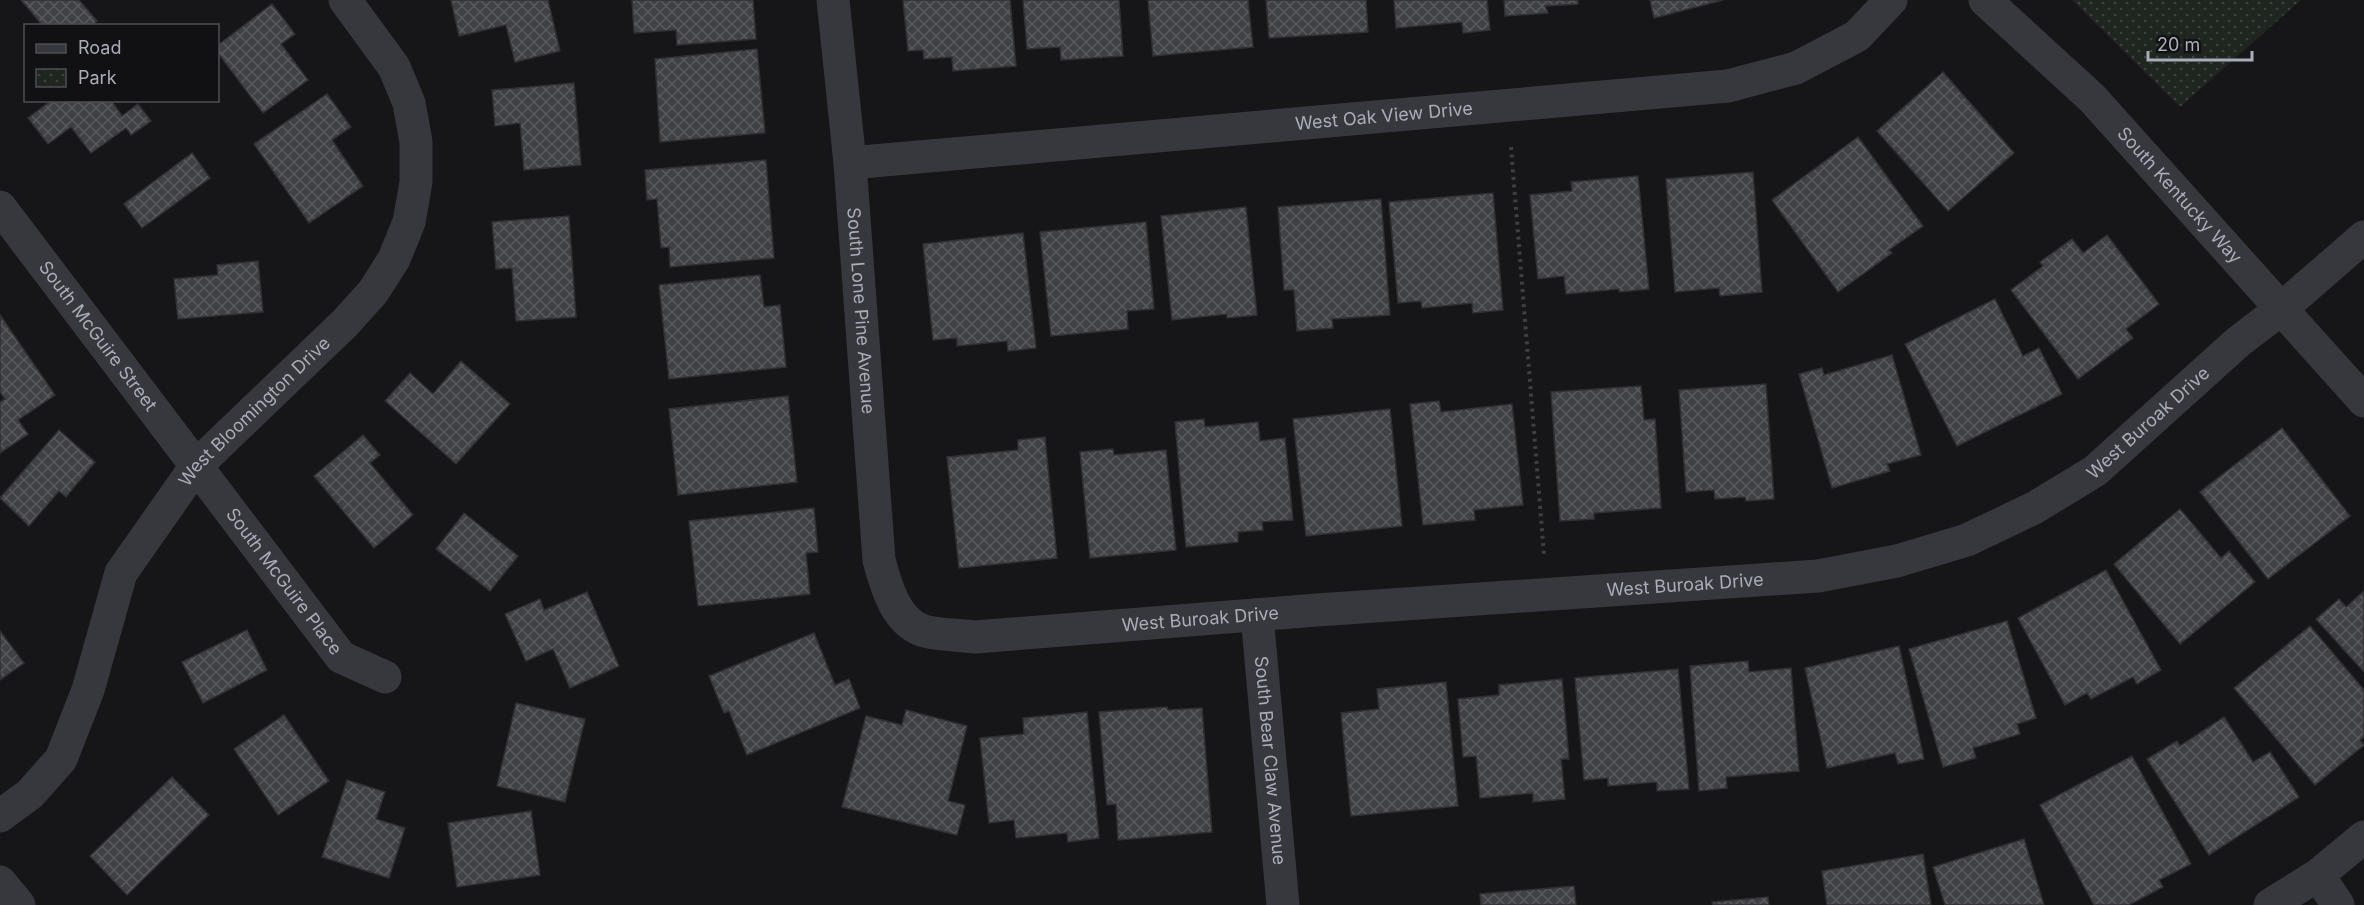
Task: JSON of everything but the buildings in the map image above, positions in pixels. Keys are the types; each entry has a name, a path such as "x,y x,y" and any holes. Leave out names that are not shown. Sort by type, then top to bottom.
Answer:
{"street":[{"name":"West Bloomington Drive","path":"0,816 30,794 61,759 88,690 121,573 196,466 345,323 373,292 394,259 409,222 416,172 416,142 409,103 394,67 345,0"},
{"name":"South Lone Pine Avenue","path":"833,0 850,163 879,560 888,592 903,616"},
{"name":"West Oak View Drive","path":"850,163 1728,86 1797,68 1857,36 1891,0"},
{"name":"South Kentucky Way","path":"1985,0 2092,98 2364,401"},
{"name":"South McGuire Street","path":"0,207 196,466"},
{"name":"West Buroak Drive","path":"903,616 925,631 975,637 1818,576 1897,561 1967,540 2034,508 2095,471 2238,342 2281,309 2364,237"},
{"name":"South McGuire Place","path":"196,466 341,657 385,677"},
{"name":"South Bear Claw Avenue","path":"1257,615 1283,905"},
{"path":"2270,905 2318,875 2364,837"},
{"path":"2318,875 2338,905"},
{"path":"0,882 19,905"}],"path":[{"path":"1511,147 1544,555"}],"green space":[{"path":"2072,0 2301,0 2180,107"}]}
